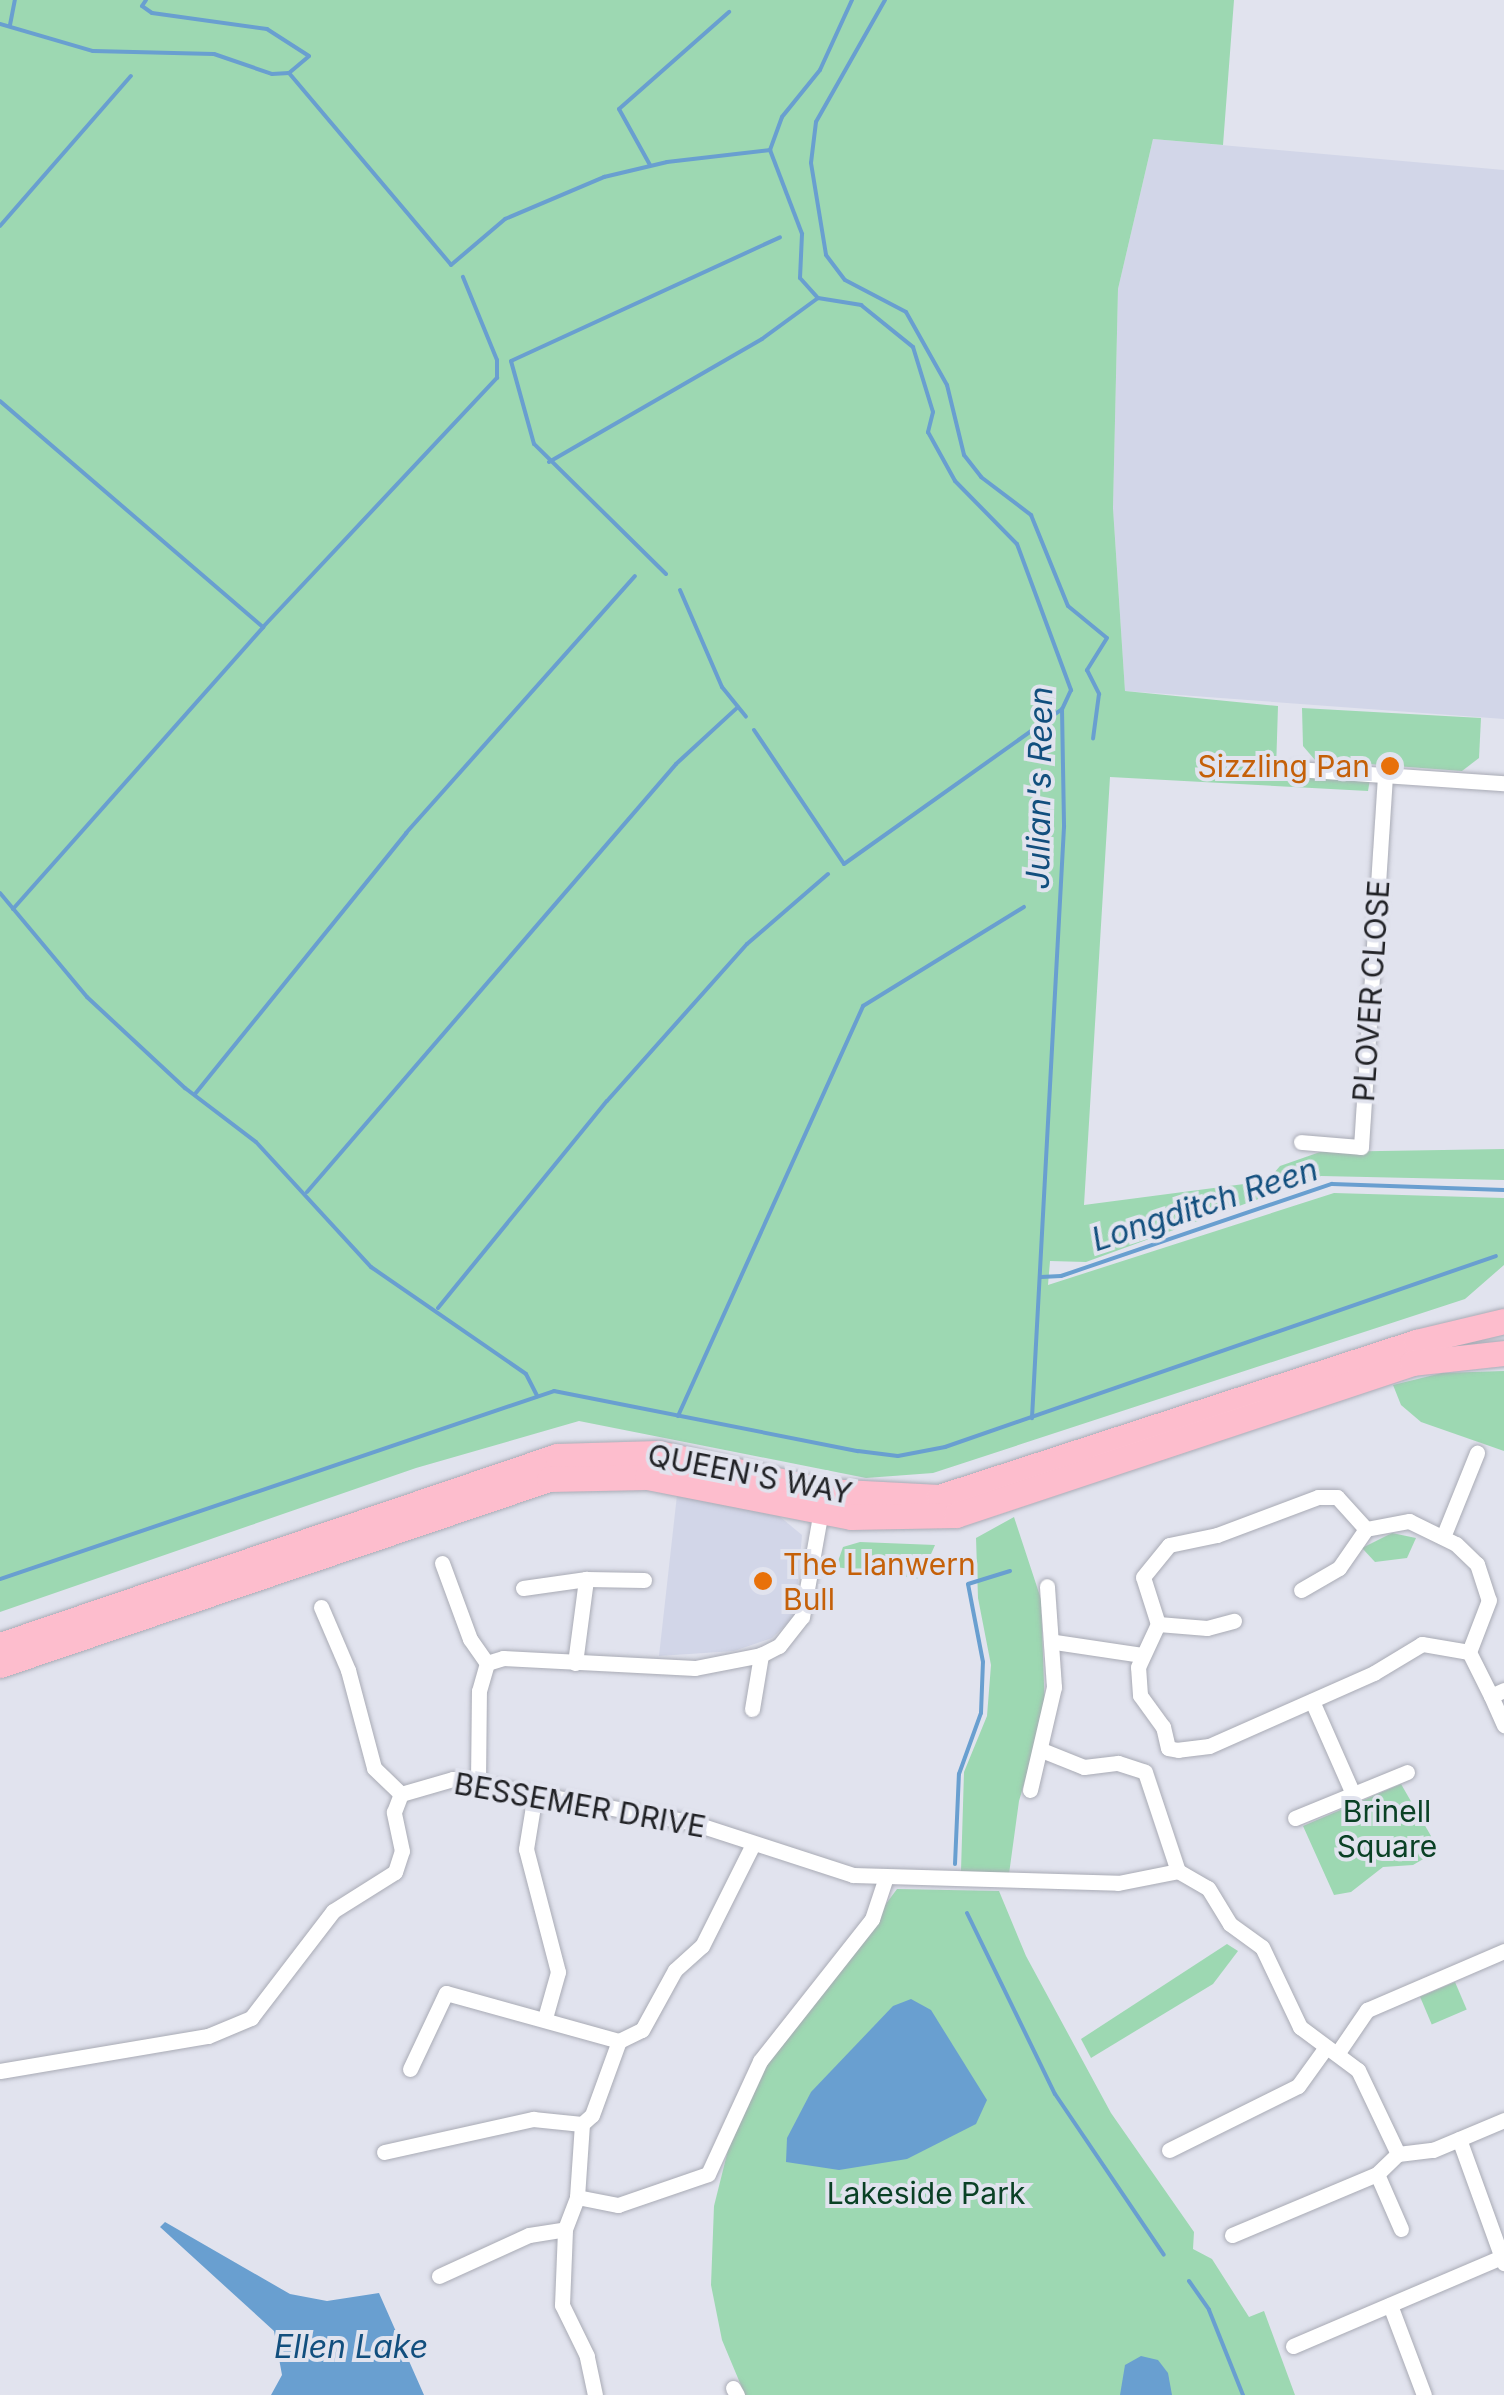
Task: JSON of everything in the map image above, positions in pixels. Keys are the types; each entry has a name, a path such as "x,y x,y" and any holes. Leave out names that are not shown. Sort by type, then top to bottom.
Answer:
{"main road":[{"name":"QUEEN'S WAY","path":"0,1645 557,1456 658,1453 823,1502 969,1491 1416,1342 1504,1322"},
{"name":"QUEEN'S WAY","path":"0,1665 549,1479 647,1477 823,1502 956,1515 1412,1363 1504,1353"}],"street":[{"path":"1296,769 1504,783"},
{"name":"PLOVER CLOSE","path":"1301,1142 1361,1148 1385,775"},
{"path":"1443,1537 1477,1453"},
{"path":"1168,1748 1163,1727 1140,1695 1142,1654 1158,1624 1143,1577 1169,1544 1217,1535 1328,1495 1346,1504 1366,1529"},
{"path":"488,1663 503,1658 695,1668 761,1655 779,1646 802,1617 823,1502"},
{"path":"1301,1590 1338,1568 1366,1529 1400,1520 1443,1537 1468,1553 1488,1589 1488,1611 1469,1652"},
{"path":"442,1562 470,1640 488,1663"},
{"path":"575,1663 586,1579"},
{"path":"523,1588 586,1579 644,1580"},
{"path":"1030,1790 1044,1751 1055,1642 1047,1586"},
{"path":"0,2071 208,2036 250,2018 332,1912 395,1872 402,1850 395,1804 401,1794 374,1768 344,1661 321,1607"},
{"path":"1158,1624 1207,1628 1234,1621"},
{"path":"1055,1642 1142,1654"},
{"path":"1168,1748 1198,1750 1312,1701 1422,1644 1469,1652 1498,1693 1504,1725"},
{"path":"752,1710 761,1655"},
{"path":"478,1782 479,1691 488,1663"},
{"path":"1312,1701 1353,1794"},
{"path":"1145,1772 1168,1748"},
{"path":"1044,1751 1084,1766 1118,1763 1145,1772"},
{"path":"1145,1772 1178,1871 1208,1888 1230,1924 1258,1942 1300,2027 1332,2049 1366,2084 1398,2154"},
{"path":"1296,1818 1407,1772"},
{"name":"BESSEMER DRIVE","path":"401,1794 443,1779 478,1782 690,1822 833,1872 1118,1883 1178,1871"},
{"path":"534,1794 526,1849 558,1972 546,2018"},
{"path":"410,2069 446,1994 512,2016 546,2018 619,2041 642,2030 689,1954 702,1946 752,1846"},
{"path":"577,2197 618,2204 708,2174 760,2061 872,1918 886,1877"},
{"path":"1169,2150 1298,2086 1367,2010 1504,1951"},
{"path":"594,2395 586,2356 562,2305 564,2229 577,2197 582,2124 592,2115 619,2041"},
{"path":"384,2152 533,2119 582,2124"},
{"path":"1232,2235 1377,2174 1398,2154 1459,2139 1504,2120"},
{"path":"1292,2346 1503,2260 1459,2139"},
{"path":"1377,2174 1401,2229"},
{"path":"439,2276 529,2235 564,2229"},
{"path":"1390,2305 1424,2395"}],"shaded area":[{"path":"1153,139 1504,170 1504,719 1125,691 1113,508 1118,289"},
{"path":"677,1495 779,1516 802,1535 795,1616 772,1638 734,1651 659,1656"}],"green space":[{"path":"0,0 1234,0 1223,145 1153,139 1118,289 1113,508 1125,691 1278,706 1276,770 1370,779 1368,791 1110,777 1084,1205 1267,1181 1280,1166 1320,1152 1504,1149 1504,1180 1321,1176 1086,1262 1050,1261 1048,1285 1334,1193 1504,1198 1504,1265 1465,1299 933,1473 866,1478 579,1421 416,1468 0,1612"},
{"path":"1302,708 1481,718 1479,758 1462,771 1315,760 1303,746"},
{"path":"1504,1371 1504,1451 1421,1422 1401,1405 1393,1385 1442,1373"},
{"path":"1014,1517 1041,1599 1045,1712 1019,1801 1009,1874 961,1871 964,1772 987,1716 991,1665 978,1598 976,1538"},
{"path":"1392,1533 1416,1538 1407,1558 1375,1562 1362,1548"},
{"path":"860,1542 935,1545 920,1579 836,1567 843,1547"},
{"name":"Brinell Square","path":"1401,1784 1431,1836 1425,1858 1413,1865 1383,1867 1351,1892 1334,1895 1303,1826"},
{"name":"Lakeside Park","path":"897,1889 999,1891 1026,1956 1111,2113 1194,2232 1193,2249 1212,2259 1249,2317 1264,2311 1295,2395 745,2395 722,2340 711,2285 714,2206 735,2122 765,2067"},
{"path":"1227,1944 1238,1951 1213,1984 1091,2058 1081,2039"},
{"path":"1455,1982 1467,2010 1432,2024 1420,1997"}],"water":[{"path":"911,1999 931,2010 987,2100 976,2124 907,2159 839,2170 786,2162 787,2138 811,2092 893,2006"},
{"name":"Ellen Lake","path":"165,2222 290,2294 327,2301 379,2293 424,2395 271,2395 282,2375 274,2331 160,2227"},
{"path":"1141,2356 1158,2360 1168,2373 1172,2395 1120,2395 1125,2365"}],"waterway":[{"path":"10,25 15,0"},
{"path":"0,24 93,51 214,54 272,74 289,73 309,56 267,29 152,13 142,6 146,0"},
{"name":"Julian's Reen","path":"852,0 820,70 782,117 770,150 802,234 800,278 818,298 861,305 913,347 933,412 928,432 955,481 1017,544 1071,690 1062,709 1064,827 1032,1418"},
{"path":"885,0 816,122 811,163 826,255 845,280 906,312 947,385 964,455 981,477 1031,515 1068,606 1107,638 1087,670 1099,694 1093,739"},
{"path":"650,165 619,109 729,12"},
{"path":"289,73 451,265 505,219 604,177 667,162 770,150"},
{"path":"0,226 131,76"},
{"path":"666,574 534,444 511,361 780,237"},
{"path":"13,909 263,627 497,378 497,360 463,277"},
{"path":"549,462 762,339 818,298"},
{"path":"0,401 263,627"},
{"path":"195,1094 406,833 635,576"},
{"path":"680,590 722,687 746,717"},
{"path":"307,1192 676,764 738,707"},
{"path":"754,730 844,864 1062,709"},
{"path":"438,1308 607,1101 747,944 828,874"},
{"path":"0,893 87,997 185,1088 256,1142 371,1267 526,1374 537,1396"},
{"path":"678,1416 863,1006 1024,907"},
{"name":"Longditch Reen","path":"1041,1277 1061,1276 1332,1184 1504,1190"},
{"path":"0,1579 554,1391 858,1451 898,1456 945,1447 1496,1256"},
{"path":"955,1864 959,1774 981,1713 983,1662 968,1584 1010,1571"},
{"path":"967,1913 1055,2094 1164,2255"},
{"path":"1189,2281 1209,2310 1243,2395"}],"place":[{"name":"Sizzling Pan","path":"1390,766"},
{"name":"The Llanwern Bull","path":"763,1581"}]}
